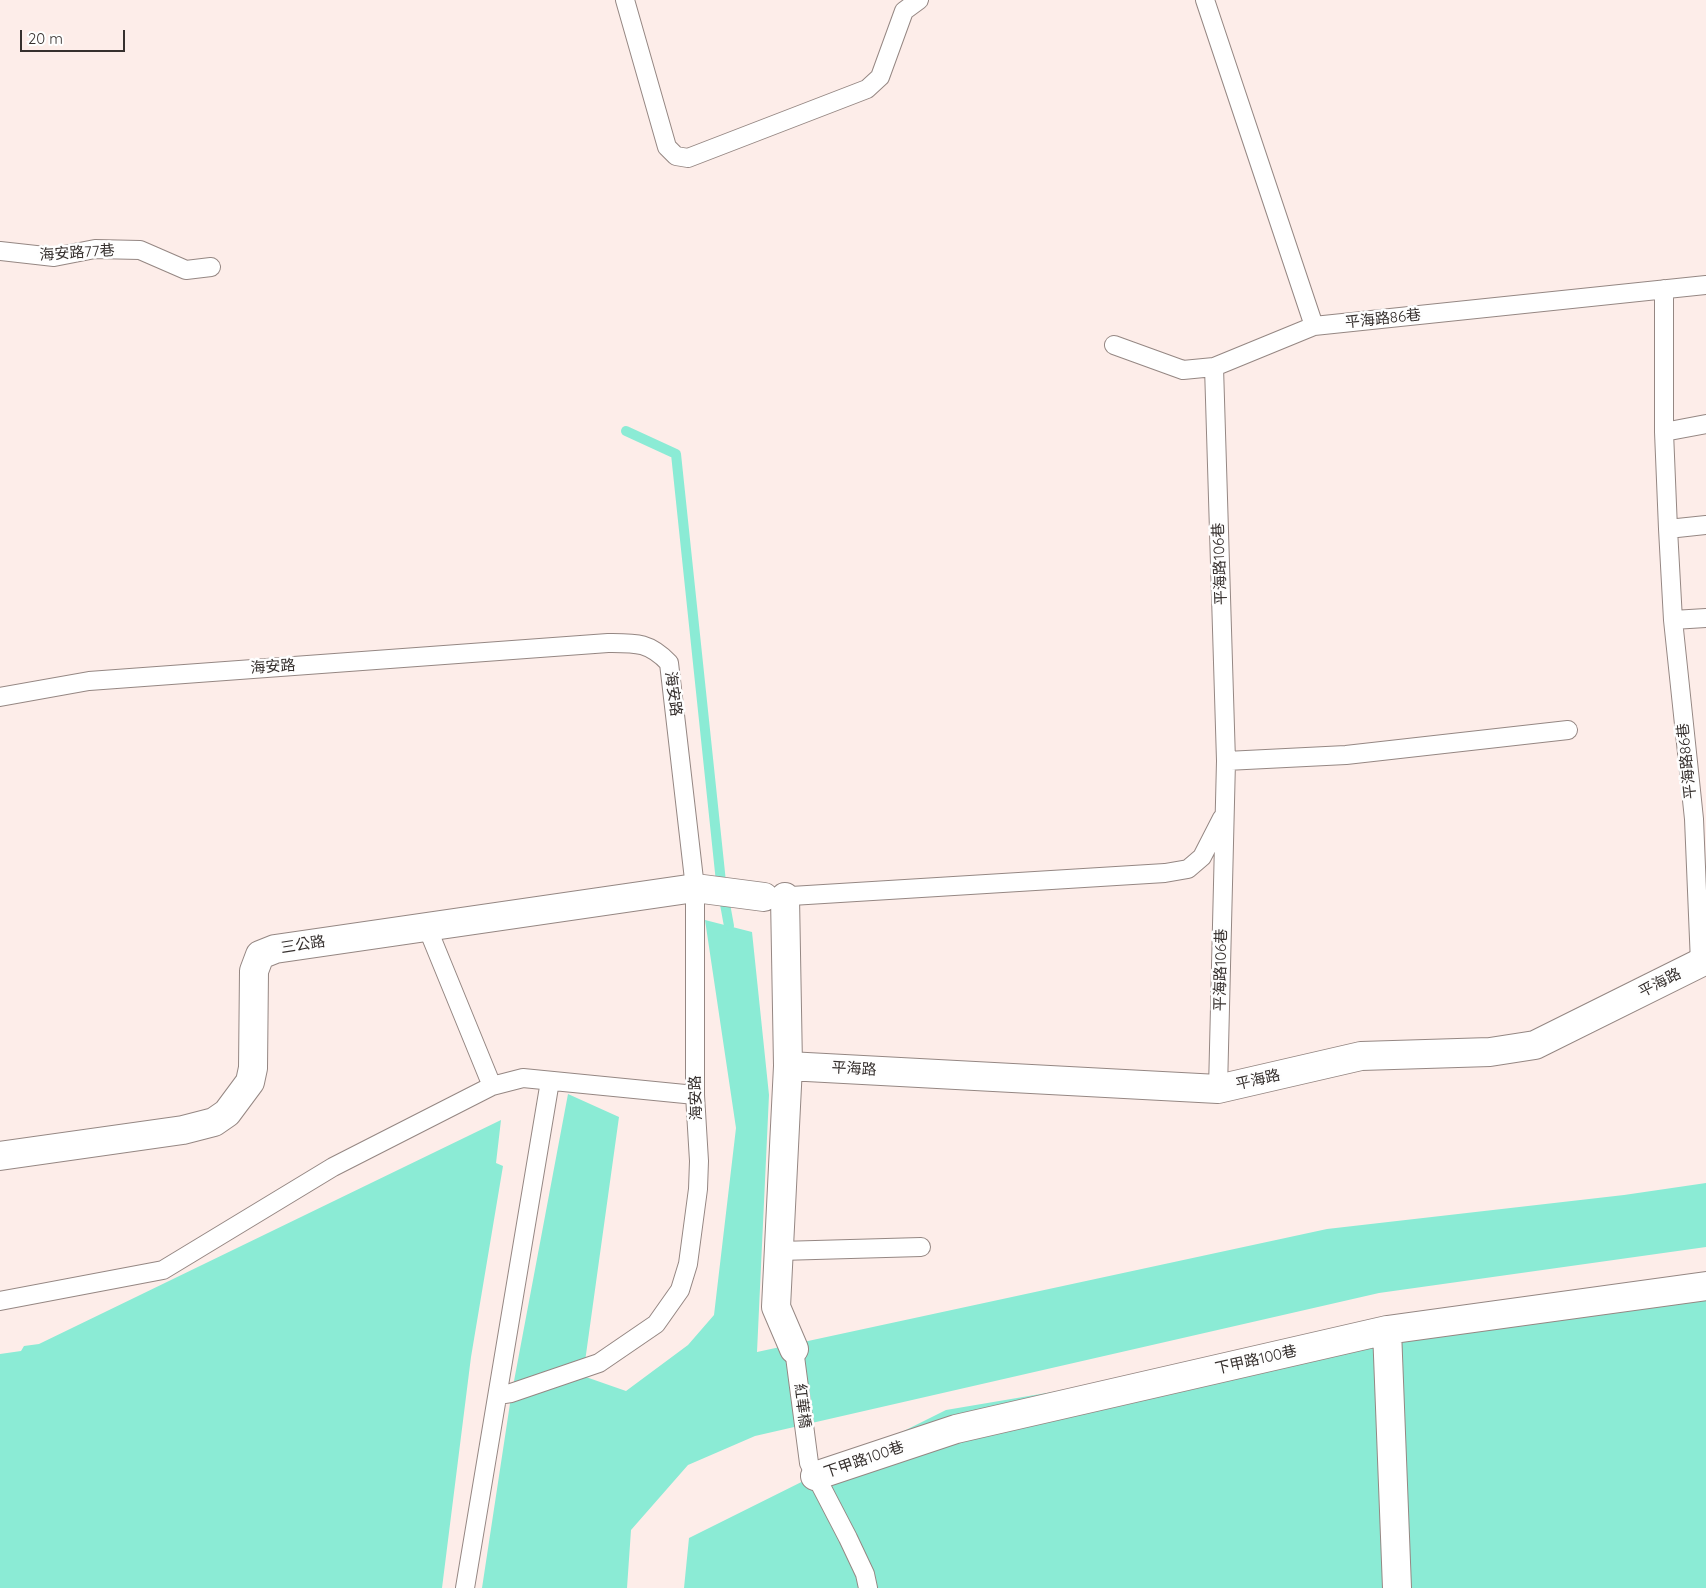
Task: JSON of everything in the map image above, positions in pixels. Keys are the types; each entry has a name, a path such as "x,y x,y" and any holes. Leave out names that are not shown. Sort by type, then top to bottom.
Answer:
{"street":[{"name":"三公路","path":"0,1156 183,1130 214,1122 228,1113 250,1082 253,1068 254,971 260,955 275,949 704,889 774,897"},
{"path":"774,897 788,1066 776,1307 794,1349"},
{"name":"平海路","path":"788,1066 1218,1089 1361,1056 1490,1052 1535,1045 1703,961"},
{"name":"下甲路100巷","path":"812,1470 956,1429 1387,1330 1706,1286"},
{"path":"1387,1330 1397,1588"}],"lane":[{"path":"625,0 667,147 676,156 688,158 867,89 880,76 904,11 919,0"},
{"path":"1205,0 1314,326"},
{"name":"海安路77巷","path":"0,251 54,257 95,249 140,250 186,270 211,267"},
{"name":"平海路86巷","path":"1114,345 1183,370 1214,367 1314,326 1706,285"},
{"name":"平海路86巷","path":"1664,289 1664,432 1673,620 1700,818 1703,961"},
{"name":"平海路106巷","path":"1214,367 1226,761 1218,1089"},
{"path":"1664,432 1706,424"},
{"path":"1668,529 1706,524"},
{"path":"1673,620 1706,618"},
{"name":"海安路","path":"0,697 109,679 608,643 630,642 656,649 669,663 704,889 695,1095 698,1189 688,1264 680,1290 656,1324 599,1363 504,1394"},
{"path":"1226,761 1346,755 1568,730"},
{"path":"774,897 1173,872 1188,869 1202,857 1224,816"},
{"path":"427,927 492,1086"},
{"path":"0,1301 163,1270 333,1167 492,1086 523,1078 695,1095"},
{"path":"466,1588 504,1394 550,1081"},
{"path":"780,1251 921,1247"},
{"name":"紅華橋","path":"794,1349 812,1470"},
{"path":"812,1470 865,1574 868,1588"}],"shaded area":[{"path":"705,920 752,932 769,1095 757,1352 1327,1229 1624,1195 1706,1183 1706,1247 1379,1293 755,1436 688,1465 631,1530 627,1588 482,1588 511,1397 568,1094 619,1117 583,1376 626,1391 688,1345 714,1315 736,1128"},
{"path":"501,1120 496,1163 503,1166 471,1357 442,1588 0,1588 0,1354 21,1351 24,1346 39,1344"},
{"path":"1706,1290 1706,1588 684,1588 689,1538 946,1410 1496,1317"}],"waterway":[{"path":"626,431 676,454 721,882 729,926"}]}
